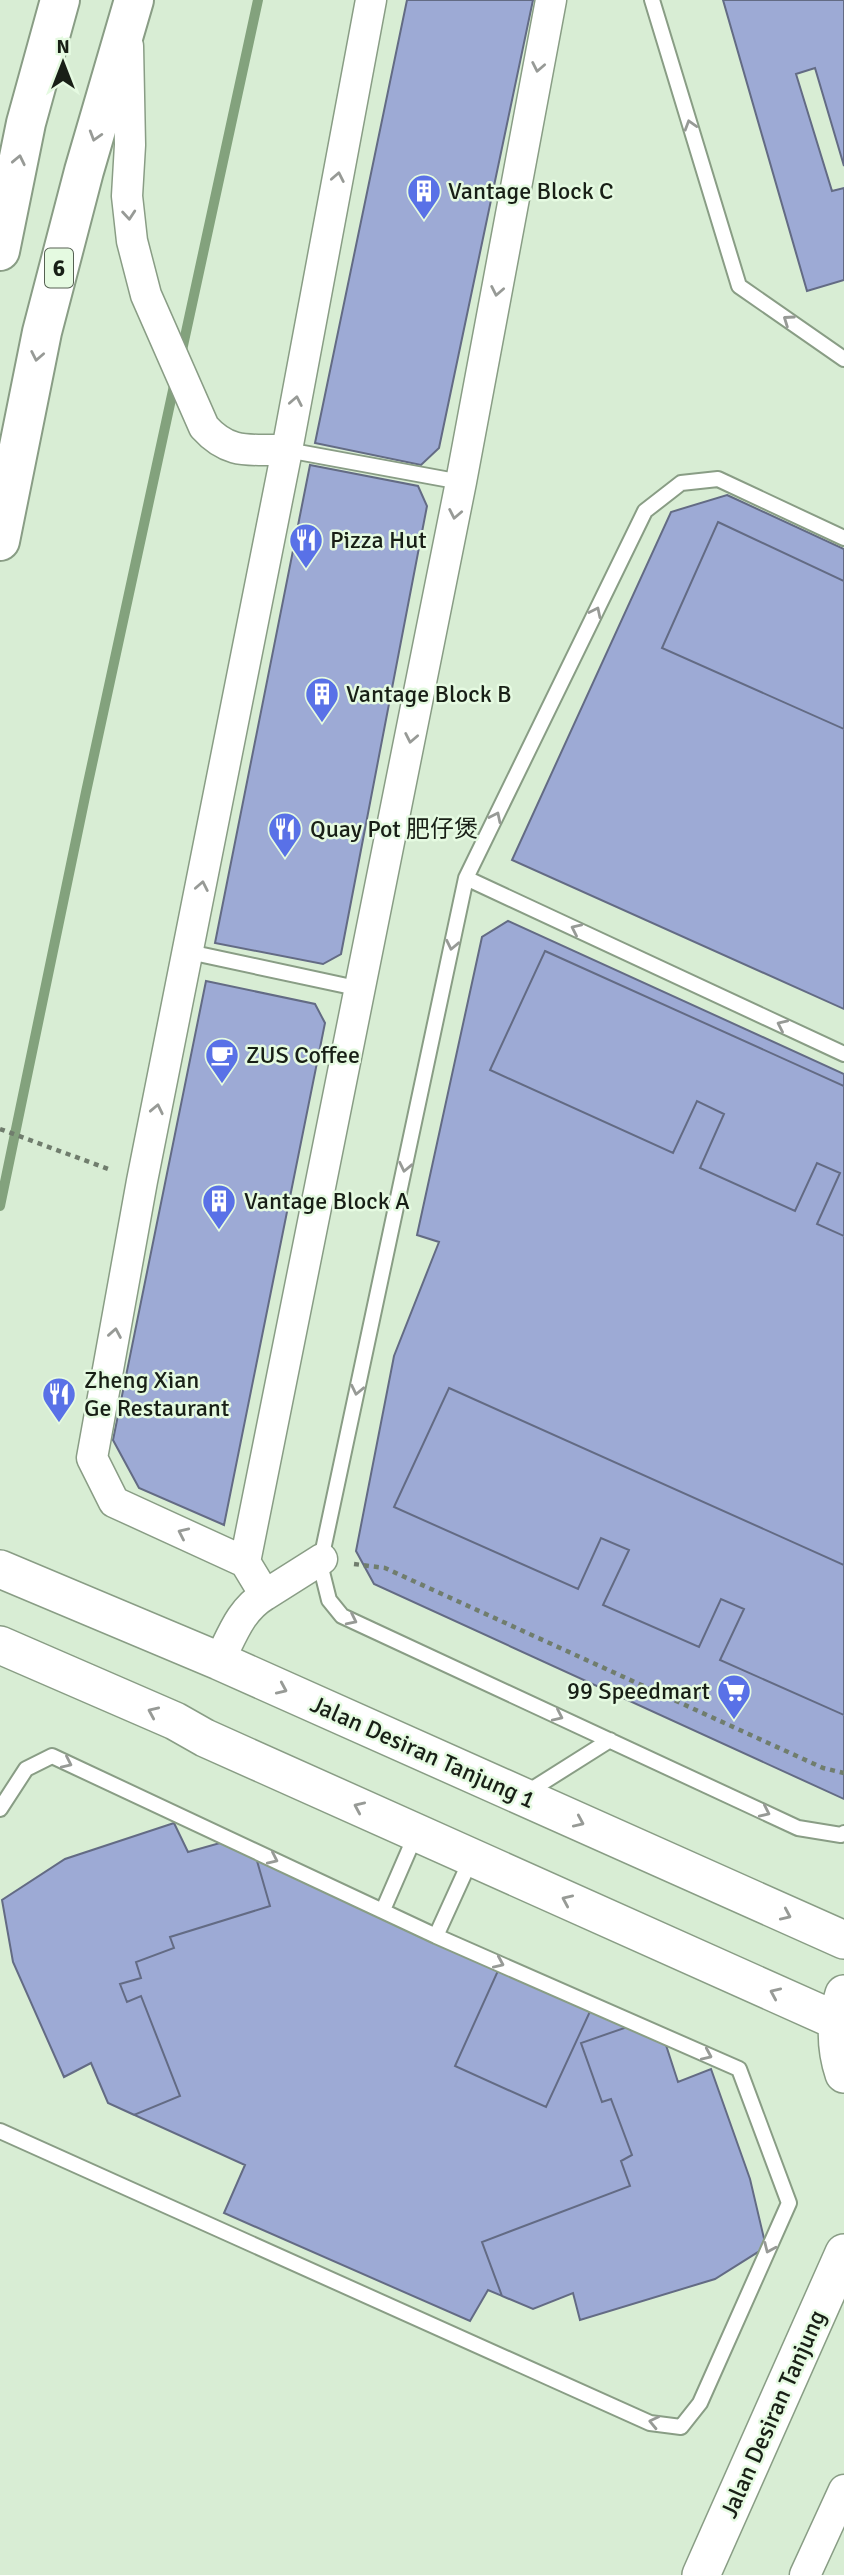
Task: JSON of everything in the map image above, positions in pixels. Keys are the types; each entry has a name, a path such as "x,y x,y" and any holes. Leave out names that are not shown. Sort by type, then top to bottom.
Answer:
{"main road":[{"path":"0,251 26,124 60,0"},
{"name":"6","path":"0,541 42,332 84,171 131,12"}],"street":[{"path":"265,1595 245,1562 114,1502 92,1458 142,1181 287,450 371,0"},
{"path":"245,1562 461,482 551,0"},
{"path":"131,12 127,196 132,241 146,295 204,427 217,442 235,449 287,450"},
{"path":"219,1661 244,1613 254,1602 321,1559"},
{"name":"Jalan Desiran Tanjung 1","path":"0,1569 219,1661 844,1940"},
{"path":"0,1645 175,1721 205,1738 416,1833 840,2007 838,2054 844,2074"},
{"name":"Jalan Desiran Tanjung","path":"701,2575 844,2253"},
{"path":"805,2575 844,2490"}],"lane":[{"path":"652,0 739,286 844,359"},
{"path":"287,450 461,482"},
{"path":"844,538 718,479 681,483 645,511 466,878 320,1564 330,1600 342,1616 798,1828 844,1833"},
{"path":"466,878 844,1054"},
{"path":"188,952 361,989"},
{"path":"522,1796 610,1740"},
{"path":"0,1808 26,1769 52,1756 436,1936 740,2069 789,2203 700,2403 681,2427 650,2423 0,2131"},
{"path":"383,1910 416,1833"},
{"path":"436,1936 472,1857"}],"path":[{"path":"2,1130 142,1181"},
{"path":"321,1559 385,1568 823,1768 844,1773"}],"building":[{"name":"Vantage Block C","path":"407,0 533,0 439,448 421,465 315,443"},
{"path":"723,0 844,0 844,166 815,68 796,74 832,191 844,188 844,280 807,291"},
{"name":"Vantage Block B","path":"310,465 418,486 427,506 341,954 323,964 215,943"},
{"path":"727,495 844,549 844,1009 512,860 671,512"},
{"path":"718,522 844,581 844,729 662,648"},
{"path":"508,921 844,1074 844,1799 374,1584 356,1551 394,1356 439,1242 417,1235 482,937"},
{"path":"545,951 844,1086 844,1236 817,1224 840,1173 817,1163 795,1211 700,1168 724,1114 697,1101 673,1153 490,1070"},
{"name":"Vantage Block A","path":"206,981 315,1004 325,1023 224,1525 139,1488 113,1440"},
{"path":"449,1388 844,1565 844,1715 720,1660 744,1609 721,1599 699,1647 603,1605 629,1550 601,1538 578,1589 394,1507"},
{"path":"174,1823 188,1852 227,1841 664,2039 678,2082 711,2069 750,2179 766,2247 715,2279 580,2320 573,2293 533,2309 488,2290 470,2321 224,2213 245,2165 108,2103 91,2063 64,2077 13,1962 2,1900 65,1859"},
{"path":"174,1823 188,1852 227,1841 255,1854 270,1906 170,1937 174,1948 136,1962 141,1978 120,1984 127,2002 141,1996 180,2096 134,2115 108,2103 91,2063 64,2077 13,1962 2,1900 65,1859"},
{"path":"501,1964 593,2005 546,2107 455,2066"},
{"path":"633,2025 664,2039 678,2082 711,2069 750,2179 766,2247 715,2279 580,2320 573,2293 533,2309 502,2296 482,2242 630,2186 621,2161 632,2155 611,2099 602,2102 581,2043"}],"waterway":[{"path":"181,355 258,0"},
{"path":"0,1206 175,381"}],"place":[{"name":"Vantage Block C","path":"424,221"},
{"name":"Pizza Hut","path":"306,570"},
{"name":"Vantage Block B","path":"322,724"},
{"name":"Quay Pot 肥仔煲","path":"285,859"},
{"name":"ZUS Coffee","path":"222,1085"},
{"name":"Vantage Block A","path":"219,1231"},
{"name":"Zheng Xian Ge Restaurant","path":"59,1424"},
{"name":"99 Speedmart","path":"734,1721"}]}
